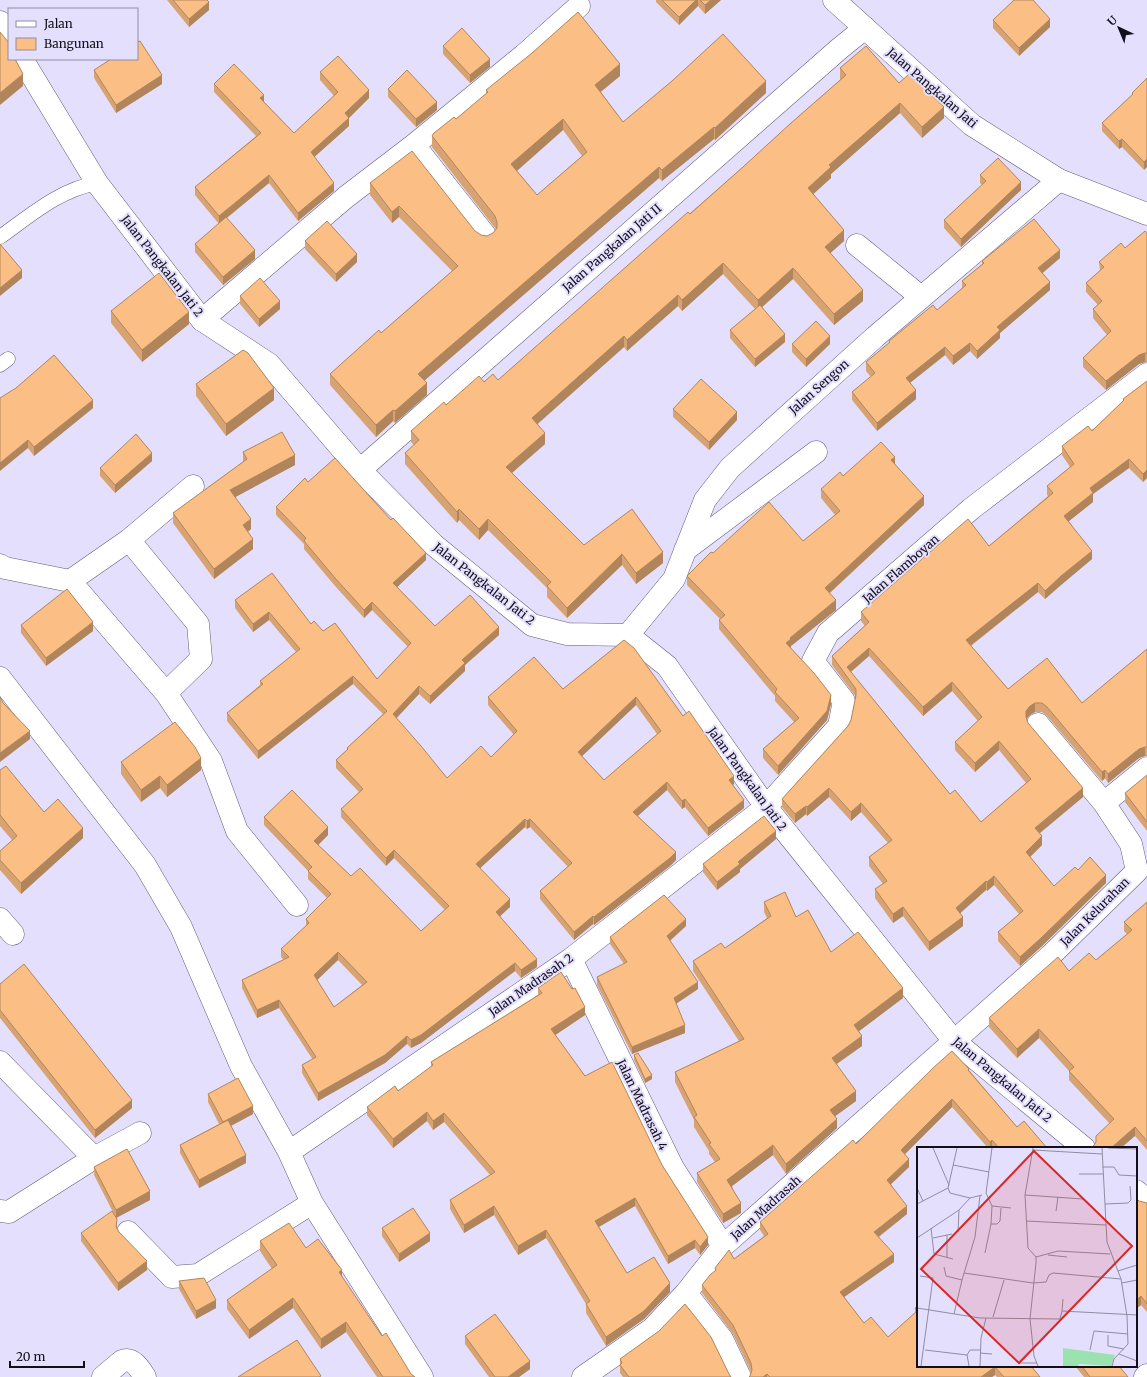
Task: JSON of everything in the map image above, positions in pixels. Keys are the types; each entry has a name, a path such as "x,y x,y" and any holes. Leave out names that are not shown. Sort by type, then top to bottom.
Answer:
{"street":[{"name":"Jalan Pangkalan Jati","path":"834,0 972,125 1059,180 1147,214"},
{"path":"202,320 346,197 414,145 524,55 579,6"},
{"path":"0,22 8,35"},
{"name":"Jalan Pangkalan Jati II","path":"360,470 865,28"},
{"name":"Jalan Pangkalan Jati 2","path":"23,60 97,183 202,320 269,364 360,470 434,545 532,625 567,634 628,635 667,666 766,808 954,1040 1083,1147"},
{"path":"414,145 485,235"},
{"name":"Jalan Sengon","path":"628,635 674,579 705,500 730,468 875,337 1059,180"},
{"path":"857,244 921,298"},
{"name":"Jalan Flamboyan","path":"766,808 839,726 844,701 813,661 828,632 971,509 1147,374"},
{"path":"685,550 816,452"},
{"path":"70,581 129,540 193,486"},
{"path":"129,540 198,624 201,659 166,693"},
{"path":"0,566 70,581 166,693 211,761 237,831 297,905"},
{"path":"0,678 145,865 181,926 241,1066 289,1152 312,1203 422,1377"},
{"path":"1038,724 1104,803 1147,768"},
{"name":"Jalan Kelurahan","path":"954,1040 1050,956 1137,871 1130,844 1104,803"},
{"name":"Jalan Madrasah 2","path":"289,1152 571,959 766,808"},
{"name":"Jalan Madrasah 4","path":"571,959 673,1168 723,1246"},
{"name":"Jalan Madrasah","path":"583,1377 652,1330 686,1293 723,1246 954,1040"},
{"path":"0,1062 94,1158"},
{"path":"0,1211 10,1212 94,1158 140,1133"},
{"path":"1137,1192 1147,1200"},
{"path":"128,1232 172,1277 198,1275 312,1203"},
{"path":"686,1293 722,1339 740,1377"},
{"path":"103,1377 122,1361 126,1360 133,1362 144,1377"}],"lane":[{"path":"0,238 55,198 83,186 97,183"}],"building":[{"path":"173,0 207,0 209,2 189,19"},
{"path":"662,0 696,0 679,17"},
{"path":"700,0 711,0 705,5"},
{"path":"1014,0 1033,0 1050,19 1019,48 993,20"},
{"path":"578,12 620,64 595,85 623,122 672,81 723,34 766,81 715,128 714,127 662,170 659,167 418,374 427,383 395,411 393,410 376,425 330,374 379,330 381,333 458,266 399,206 392,212 370,183 412,151 475,231 481,235 487,236 493,233 497,228 495,216 432,136 454,117 456,119 488,92 486,90 532,53","holes":["563,119 587,152 537,195 511,164"]},
{"path":"462,28 490,59 470,75 443,46"},
{"path":"0,32 8,42 8,60 16,60 23,74 0,93"},
{"path":"140,41 162,75 116,105 94,70 109,60 138,60 138,42"},
{"path":"866,46 899,83 909,74 944,107 922,127 900,103 829,165 831,167 808,188 844,230 825,247 863,290 834,314 793,268 758,300 723,263 682,300 678,295 627,340 624,336 532,418 545,433 506,467 584,545 632,509 663,552 636,573 622,554 567,608 547,586 551,582 488,519 479,529 459,509 457,512 405,453 419,440 411,431 444,402 446,405 479,376 484,382 493,374 498,380 688,212 690,214 846,75 840,68"},
{"path":"338,56 369,90 345,113 349,118 311,152 334,183 298,213 269,175 219,216 195,187 261,133 214,84 234,64 264,95 260,98 294,133 338,92 320,72"},
{"path":"407,70 437,102 416,119 388,89"},
{"path":"1147,78 1147,159 1144,162 1122,139 1119,141 1102,123 1133,94 1132,93"},
{"path":"998,158 1021,182 961,239 944,220 986,181 980,175"},
{"path":"226,217 255,250 223,277 195,244"},
{"path":"1034,219 1060,250 1038,268 1050,282 997,327 1000,330 977,351 970,343 953,356 945,347 906,378 916,390 877,423 852,392 875,373 866,362 933,305 937,310 966,285 962,281 984,263 982,261"},
{"path":"327,221 357,254 336,274 305,241"},
{"path":"1145,231 1147,234 1147,353 1139,355 1106,381 1083,358 1111,331 1093,309 1102,301 1086,283 1104,267 1099,262 1121,243 1125,248"},
{"path":"0,244 22,270 0,288"},
{"path":"159,273 189,312 142,350 111,311"},
{"path":"260,278 280,301 259,319 240,296"},
{"path":"760,305 785,334 755,359 730,330"},
{"path":"816,321 830,336 806,359 792,344"},
{"path":"243,350 248,353 274,388 226,424 196,384"},
{"path":"54,355 93,400 34,447 28,440 0,463 0,398 16,388"},
{"path":"701,379 737,412 709,442 673,409"},
{"path":"1147,381 1147,470 1143,474 1129,459 1090,488 1093,493 1064,516 1092,551 1045,591 1038,583 966,640 1008,689 1047,658 1082,703 1147,649 1147,747 1139,749 1108,774 1105,770 1102,772 1042,703 1035,703 1026,711 1028,723 1083,788 1035,828 1042,836 1026,852 1054,886 1075,867 1078,870 1090,857 1106,875 1020,957 998,932 1023,911 994,876 987,882 986,881 956,908 963,917 929,942 903,907 893,914 875,889 887,881 869,857 892,840 861,803 851,812 829,788 807,807 806,806 795,814 782,799 848,726 851,720 856,689 832,656 869,622 861,612 968,519 989,546 1053,493 1047,486 1074,464 1062,446 1088,426 1092,431 1124,400 1123,399","holes":["869,648 923,707 952,682 982,717 955,742 975,763 999,741 1031,779 981,822 955,790 950,794 847,667"]},
{"path":"282,432 295,455 230,490 251,519 243,525 253,539 214,569 173,513 247,459 243,452"},
{"path":"136,434 152,453 115,485 100,468"},
{"path":"881,442 895,457 891,460 924,496 825,588 836,600 786,643 814,673 831,695 827,711 778,766 763,749 799,718 775,692 777,689 719,620 725,615 687,576 711,552 713,553 769,502 803,541 840,511 821,489 840,472 843,476"},
{"path":"335,458 391,520 393,518 426,553 393,583 435,626 470,595 499,627 462,660 465,663 430,696 419,686 393,714 447,778 481,746 491,757 517,731 488,697 534,657 563,689 624,640 634,648 683,716 689,711 734,776 729,780 744,800 708,828 685,799 682,801 667,782 633,812 676,852 574,932 540,891 572,863 530,819 527,821 525,819 476,864 510,899 496,912 537,959 521,970 515,963 421,1035 411,1040 407,1036 385,1055 318,1093 302,1065 316,1057 279,1000 257,1010 242,980 289,957 281,949 309,923 306,919 331,894 308,871 312,867 264,817 292,790 328,827 314,841 351,876 360,868 421,931 449,906 394,850 386,858 341,809 363,789 336,760 387,711 353,676 258,751 227,713 263,684 260,681 300,649 269,612 253,624 235,600 272,573 311,624 314,621 323,631 335,623 377,679 411,643 372,602 364,610 304,541 306,538 276,507 305,478 308,482","holes":["636,697 661,731 604,780 578,752","338,952 367,982 334,1007 314,975"]},
{"path":"67,589 93,622 46,658 21,625"},
{"path":"0,697 3,703 30,731 0,753"},
{"path":"175,722 195,747 201,758 167,785 160,776 141,790 121,762"},
{"path":"6,766 44,812 58,799 83,828 21,883 0,860 0,851 17,836 0,815 0,770"},
{"path":"1147,775 1147,822 1125,793"},
{"path":"764,816 776,831 738,862 740,864 717,882 703,864"},
{"path":"785,892 796,917 808,910 831,952 858,932 903,988 854,1025 862,1036 832,1058 856,1091 830,1110 837,1119 786,1164 773,1145 727,1180 741,1203 723,1214 697,1173 720,1159 709,1144 711,1143 694,1117 697,1115 675,1072 744,1039 693,961 721,943 725,948 771,916 764,902"},
{"path":"664,895 686,919 667,936 698,982 674,998 685,1025 632,1047 597,977 627,962 610,937"},
{"path":"1147,902 1147,1141 1135,1127 1112,1147 1093,1147 1096,1142 1096,1136 1114,1119 1069,1071 1074,1067 1039,1029 1017,1049 989,1018 1058,957 1069,971 1089,953 1096,960 1132,930 1124,922"},
{"path":"24,964 132,1100 95,1130 0,1010 0,984"},
{"path":"561,972 572,989 575,988 585,1007 551,1029 585,1076 612,1062 662,1165 708,1237 700,1247 695,1240 668,1256 635,1198 595,1221 627,1273 654,1257 670,1283 644,1311 606,1337 586,1304 590,1301 546,1230 518,1246 494,1206 464,1225 450,1200 495,1172 444,1113 433,1121 427,1112 393,1139 367,1107 395,1086 398,1091 433,1065 431,1062 542,993 538,988"},
{"path":"952,1051 969,1069 968,1070 1017,1127 1024,1121 1046,1147 998,1147 992,1140 990,1142 952,1099 901,1150 909,1159 887,1180 907,1206 874,1232 894,1254 840,1292 864,1323 871,1317 888,1337 917,1311 917,1367 995,1367 981,1377 770,1377 767,1374 763,1377 749,1377 752,1370 751,1363 733,1325 702,1285 716,1270 715,1268 729,1250 734,1259 768,1234 760,1222 853,1140 856,1144"},
{"path":"638,1053 652,1075 645,1079 634,1055"},
{"path":"238,1078 253,1106 223,1122 208,1094"},
{"path":"228,1120 246,1155 199,1180 180,1145"},
{"path":"127,1149 150,1191 116,1210 94,1167"},
{"path":"1137,1199 1147,1203 1147,1304 1141,1296 1137,1299"},
{"path":"413,1208 430,1233 399,1254 382,1228"},
{"path":"112,1211 117,1219 116,1227 119,1232 147,1261 118,1283 81,1233"},
{"path":"289,1223 306,1248 318,1239 342,1270 339,1272 382,1336 386,1333 411,1374 415,1377 383,1377 346,1322 321,1339 293,1298 249,1330 227,1300 277,1265 260,1241"},
{"path":"204,1278 216,1300 196,1311 179,1281"},
{"path":"685,1304 711,1337 731,1377 629,1377 620,1365 622,1363 620,1359 659,1331"},
{"path":"495,1314 530,1361 508,1377 495,1377 465,1336"},
{"path":"297,1340 321,1376 238,1377"},
{"path":"995,1367 1032,1367 1040,1377 1004,1377"},
{"path":"1083,1367 1120,1367 1128,1377 1090,1377"}]}
